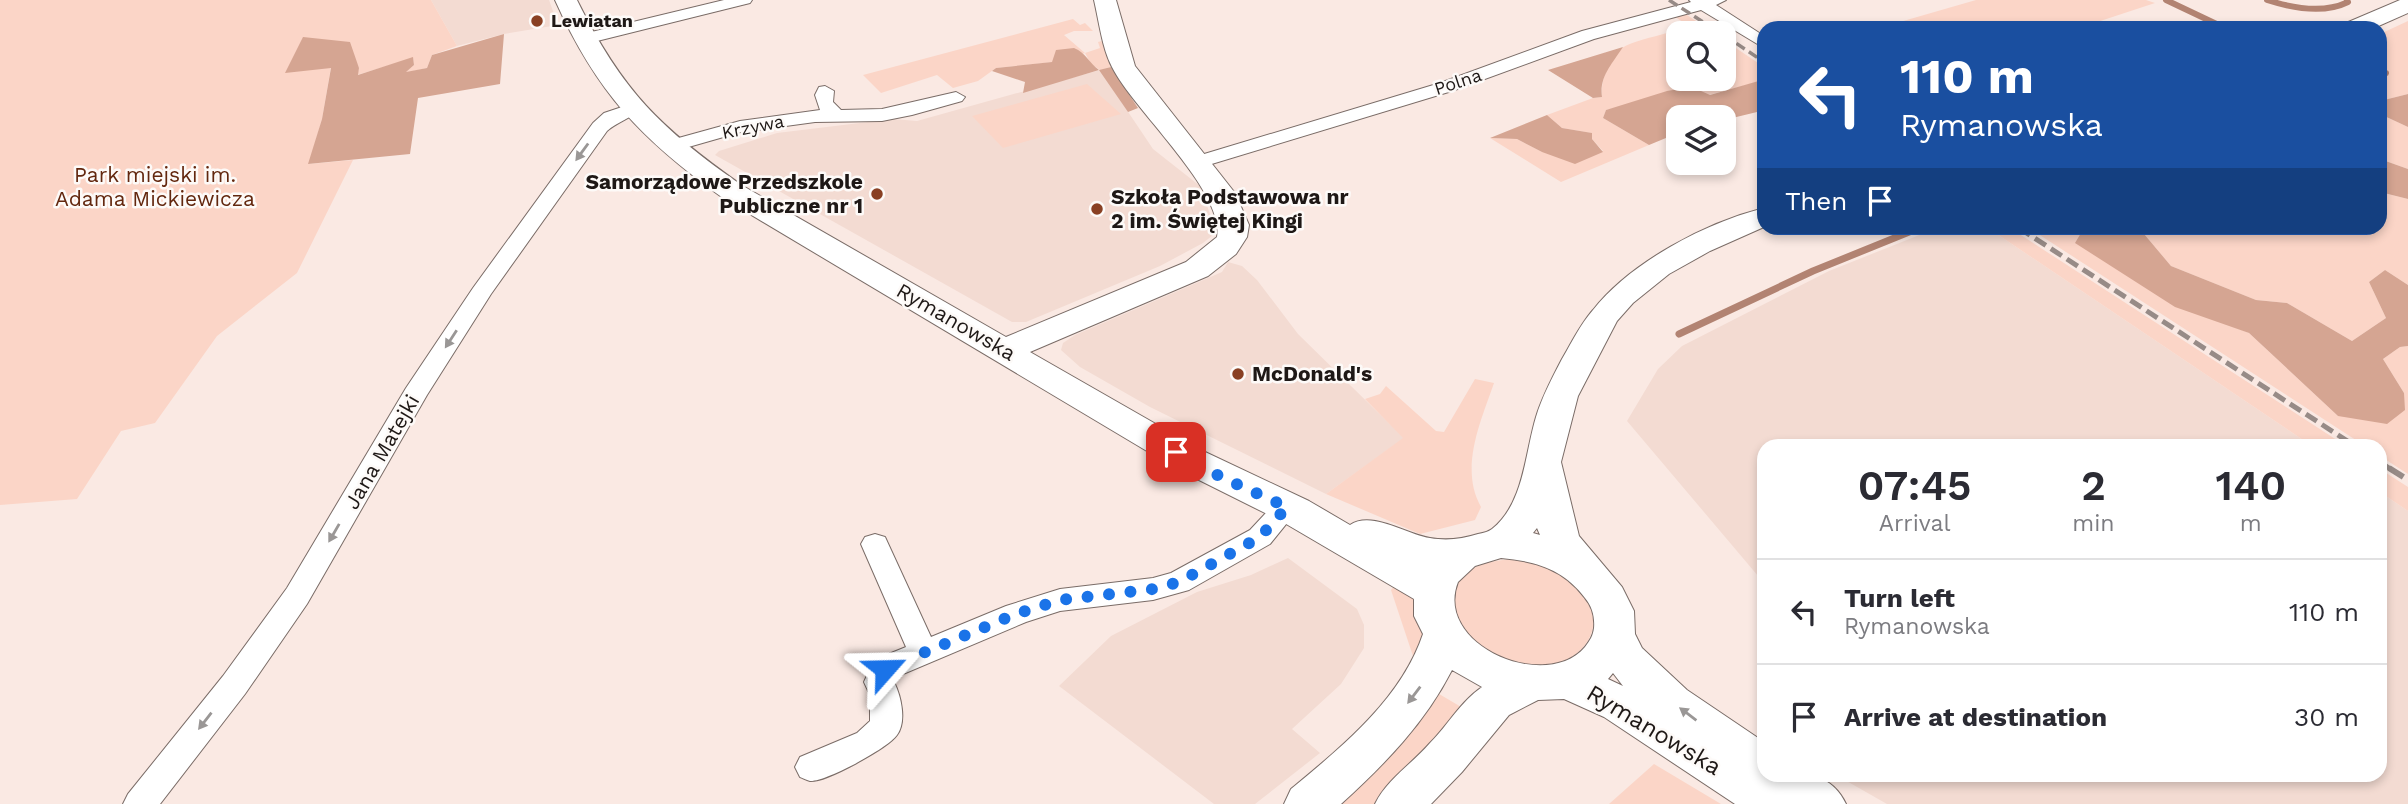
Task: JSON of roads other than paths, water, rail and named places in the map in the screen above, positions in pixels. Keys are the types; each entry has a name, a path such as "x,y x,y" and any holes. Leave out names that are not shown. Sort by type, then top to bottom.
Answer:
{"street":[{"name":"Rymanowska","path":"566,0 598,65 631,109 671,146 733,192 1190,460 1291,509 1433,591"},
{"path":"584,38 744,0"},
{"path":"1005,350 1197,269 1225,248 1232,237 1234,225 1231,213 1221,193 1141,92 1124,66 1105,0"},
{"path":"1706,1 1757,38"},
{"name":"Polna","path":"1198,162 1446,88 1588,35 1706,1"},
{"path":"2370,21 2408,5"},
{"path":"825,91 825,105 836,115"},
{"name":"Krzywa","path":"671,146 740,127 836,115 912,110 956,97"},
{"name":"Jana Matejki","path":"140,804 234,685 297,596 415,394 481,293 600,127 617,114 631,109"},
{"path":"1502,544 1517,531 1525,519 1544,464 1553,416 1566,384 1605,315 1626,293 1667,263 1698,244 1757,220"},
{"path":"1399,804 1446,758 1494,700 1517,687 1586,673 1605,657 1615,636 1615,618 1610,601 1599,584 1562,542 1556,526 1544,464"},
{"name":"Rymanowska","path":"1291,509 1412,549 1445,555 1463,554"},
{"path":"811,767 868,743 886,726 886,695 879,682 885,669 1016,614 1060,600 1153,589 1179,582 1260,537 1291,509"},
{"path":"875,544 923,651"},
{"path":"1551,682 1508,679 1482,668 1460,653 1444,635 1434,613 1433,591 1439,576 1463,554 1502,544 1545,550 1566,558 1584,570"},
{"path":"1308,804 1354,762 1404,708 1436,664 1444,635"},
{"name":"Rymanowska","path":"1615,636 1625,658 1646,680 1704,726 1757,762"},
{"name":"Rymanowska","path":"1551,682 1620,704 1774,804"},
{"path":"1788,782 1822,804"}],"waterway":[{"path":"2166,0 2210,21"},
{"path":"2267,0 2318,9 2339,6 2348,2 2347,0"},
{"path":"1679,334 1813,271 1902,235"}],"railway":[{"path":"1669,0 1701,21"},
{"path":"1736,43 1757,57"},
{"path":"2030,235 2344,439"},
{"path":"2389,468 2408,480"}],"place":[{"name":"Lewiatan","path":"537,21"},
{"name":"Samorządowe Przedszkole Publiczne nr 1","path":"877,194"},
{"name":"Szkoła Podstawowa nr 2 im. Świętej Kingi","path":"1097,209"},
{"name":"McDonald's","path":"1238,374"}],"park label":[{"name":"Park miejski im. Adama Mickiewicza","path":"155,187"}]}
